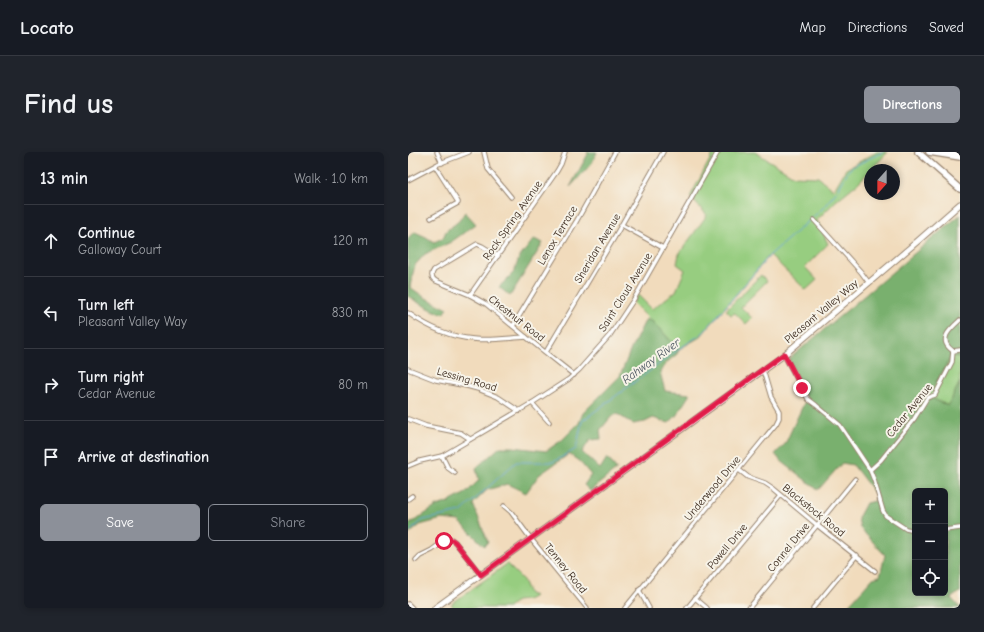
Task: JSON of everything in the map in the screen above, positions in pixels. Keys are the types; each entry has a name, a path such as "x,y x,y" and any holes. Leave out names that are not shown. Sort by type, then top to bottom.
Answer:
{"main road":[{"path":"918,152 960,189"},
{"path":"929,152 960,157"},
{"path":"950,152 960,153"},
{"name":"Pleasant Valley Way","path":"436,608 784,354 960,204"}],"street":[{"path":"436,152 442,163"},
{"path":"408,180 435,166 469,152"},
{"path":"484,152 488,169 511,197"},
{"name":"Rock Spring Avenue","path":"470,296 557,171 565,152"},
{"name":"Lenox Terrace","path":"513,326 576,222 615,152"},
{"name":"Sheridan Avenue","path":"546,352 622,225 663,152"},
{"name":"Saint Cloud Avenue","path":"408,466 420,461 442,456 532,403 574,375 579,370 614,329 634,299 718,152"},
{"path":"431,218 458,203 435,166"},
{"path":"814,220 861,272 869,283"},
{"path":"622,225 663,248"},
{"name":"Chestnut Road","path":"498,256 476,244 436,269 432,276 434,280 486,304 574,375"},
{"path":"408,313 422,323 450,335 480,340 526,337"},
{"path":"960,320 948,332 946,338 948,347 953,353 960,350"},
{"name":"Cedar Avenue","path":"870,470 881,460 914,419 927,398 935,395 952,362 953,353"},
{"path":"784,354 808,400 840,425 870,470 882,511 886,516 912,530"},
{"name":"Lessing Road","path":"408,369 436,380 478,389 498,397 519,411"},
{"name":"Underwood Drive","path":"625,608 776,424 779,418 779,411 771,397 763,370"},
{"path":"532,403 549,422"},
{"path":"408,419 421,424 461,433 470,439"},
{"path":"442,456 448,468 455,473"},
{"name":"Blackstock Road","path":"739,470 748,477 769,486 875,571"},
{"name":"Connel Drive","path":"749,608 855,479"},
{"name":"Powell Drive","path":"687,608 781,495"},
{"path":"408,499 412,496"},
{"name":"Tenney Road","path":"504,506 511,512 530,539 587,608"},
{"path":"948,530 960,528"},
{"path":"416,560 444,541 451,540 455,542 481,575"},
{"path":"812,608 857,556"},
{"path":"640,590 649,608"},
{"path":"695,598 706,608"},
{"path":"408,604 412,608"}],"green space":[{"path":"587,152 597,152 592,163 570,187 588,154"},
{"path":"714,152 755,152 794,176 818,177 834,190 846,169 877,152 888,152 876,164 864,164 864,177 817,220 828,244 805,267 817,280 806,290 770,255 700,337 679,349 633,303 638,295 652,309 676,291 685,270 677,264 679,254 707,215 690,197"},
{"path":"465,212 476,224 451,242 425,254 415,265 412,277 410,287 424,297 448,309 443,314 408,296 408,239 415,232 434,242 443,238 446,231 459,221"},
{"path":"960,215 960,359 952,355 928,396 948,406 960,382 960,592 951,598 960,608 846,608 873,578 880,576 885,555 860,528 858,518 866,503 875,501 876,495 853,465 842,463 818,490 780,460 775,454 785,444 806,399 789,359"},
{"path":"534,239 543,243 510,296 499,287 514,272 519,258"},
{"path":"761,275 767,281 741,307 752,318 746,324 735,313 731,315 727,309"},
{"path":"646,319 652,321 679,349 677,354 667,362 660,372 665,391 690,394 676,416 669,423 653,418 645,422 633,424 617,414 612,416 600,430 601,439 590,440 582,452 600,469 607,458 617,469 590,491 584,485 591,475 580,462 569,454 539,475 526,493 507,484 487,490 473,504 488,542 484,546 459,521 442,519 420,525 408,535 408,525 437,506 449,502 466,493 479,480 476,468 500,447 546,451 562,440 579,423 583,413 620,376"},
{"path":"953,355 960,359 960,382 948,406 927,396"},
{"path":"507,564 523,580 529,594 535,596 527,600 516,601 508,608 454,608 451,604"}],"waterway":[{"name":"Rahway River","path":"408,533 423,520 461,512 516,462 553,462 576,449 582,421 703,333 770,255 822,209 838,190 848,171 852,167 883,152"}],"route":[{"path":"444,541 454,540 481,575 784,354 802,388"}]}
